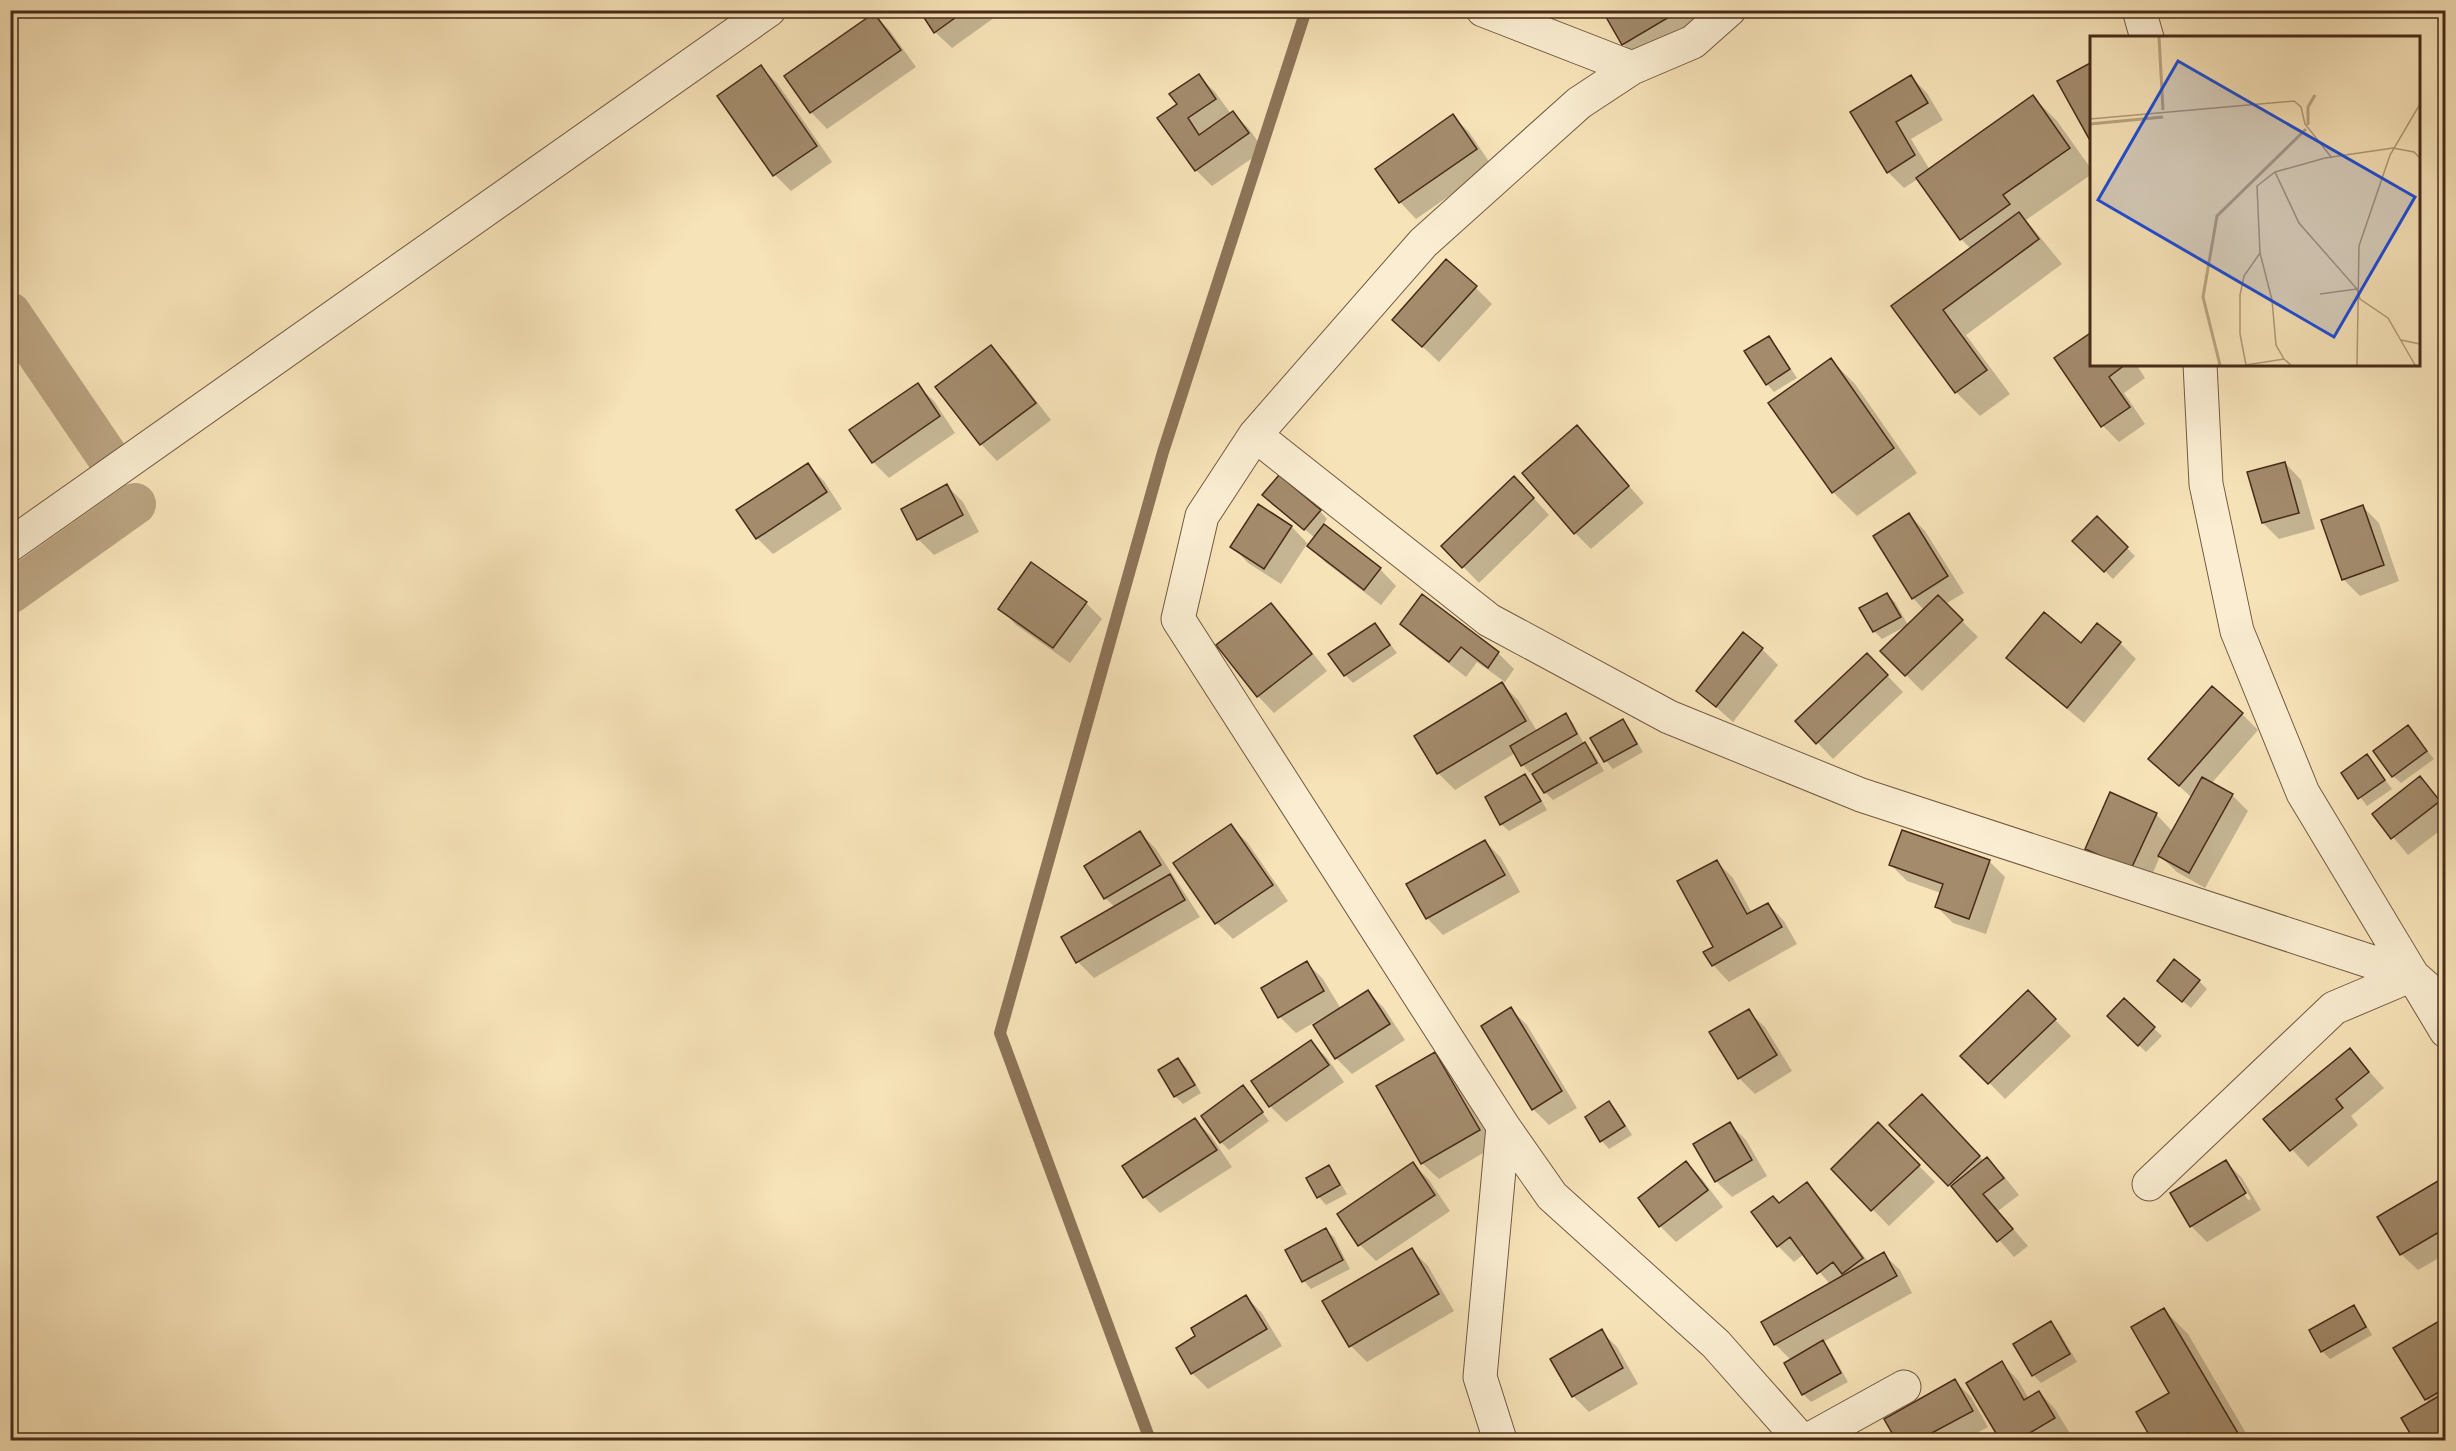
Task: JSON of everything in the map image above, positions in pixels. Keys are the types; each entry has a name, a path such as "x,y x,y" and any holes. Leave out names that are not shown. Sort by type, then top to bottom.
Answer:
{"street":[{"path":"10,545 769,10"},
{"path":"1483,10 1632,68"},
{"path":"1729,10 1693,42 1632,68 1579,103 1423,243 1255,435 1202,516 1178,619 1503,1126 1552,1196 1716,1344 1801,1440"},
{"path":"2139,10 2146,36"},
{"path":"2200,366 2206,484 2237,631 2303,794 2445,1031"},
{"path":"1255,435 1489,620 1669,717 1862,795 2412,975 2445,1005"},
{"path":"2149,1184 2334,1008 2412,975"},
{"path":"1500,1440 1480,1377 1503,1126"},
{"path":"1808,1440 1904,1387"}],"building":[{"path":"919,10 966,10 934,33"},
{"path":"1602,10 1681,10 1622,45"},
{"path":"874,13 901,50 810,113 784,76"},
{"path":"2090,63 2090,140 2057,81"},
{"path":"761,65 817,146 773,176 717,96"},
{"path":"1199,74 1216,99 1188,118 1199,135 1233,111 1249,133 1195,171 1157,118 1177,104 1169,94"},
{"path":"1911,75 1928,103 1896,122 1915,155 1887,173 1850,112"},
{"path":"2033,95 2070,148 2003,195 2010,204 1960,240 1916,178"},
{"path":"1453,114 1477,149 1399,203 1375,169"},
{"path":"2019,212 2039,239 1943,310 1987,370 1955,393 1891,306"},
{"path":"1446,259 1477,286 1422,347 1392,320"},
{"path":"2090,333 2090,366 2123,366 2109,377 2130,407 2101,427 2054,358"},
{"path":"1769,336 1790,369 1766,385 1744,351"},
{"path":"991,345 1036,403 980,445 935,387"},
{"path":"1831,358 1894,448 1832,493 1768,403"},
{"path":"918,383 940,416 872,463 849,430"},
{"path":"1577,425 1629,486 1574,534 1522,473"},
{"path":"2285,462 2299,513 2262,523 2247,472"},
{"path":"808,463 827,492 756,539 736,510"},
{"path":"1279,475 1321,510 1304,530 1262,495"},
{"path":"1514,476 1534,498 1462,568 1441,546"},
{"path":"947,484 963,515 917,540 901,509"},
{"path":"1258,504 1292,526 1264,569 1230,547"},
{"path":"2363,505 2384,565 2342,580 2321,520"},
{"path":"1909,513 1948,576 1912,599 1873,536"},
{"path":"2097,516 2128,547 2104,572 2072,541"},
{"path":"1324,524 1381,568 1364,590 1307,546"},
{"path":"1031,562 1087,602 1053,648 998,609"},
{"path":"1887,593 1901,617 1873,632 1859,608"},
{"path":"1422,594 1499,652 1488,668 1461,647 1449,662 1400,624"},
{"path":"1938,595 1963,620 1905,676 1880,651"},
{"path":"1271,603 1312,654 1257,697 1216,645"},
{"path":"2044,612 2081,643 2097,623 2121,642 2067,708 2006,658"},
{"path":"1375,623 1390,645 1344,676 1328,654"},
{"path":"1743,632 1763,648 1716,707 1696,691"},
{"path":"1867,653 1888,675 1816,744 1795,721"},
{"path":"1502,682 1526,721 1437,774 1414,736"},
{"path":"2212,686 2243,713 2179,786 2148,759"},
{"path":"1566,713 1577,734 1521,766 1510,746"},
{"path":"1623,719 1637,744 1604,762 1590,738"},
{"path":"2408,725 2427,751 2392,777 2373,751"},
{"path":"1585,742 1597,763 1544,793 1532,774"},
{"path":"2367,754 2385,780 2358,799 2341,773"},
{"path":"1525,774 1541,801 1500,825 1485,797"},
{"path":"2420,776 2440,801 2391,839 2372,814"},
{"path":"2202,777 2233,794 2189,873 2158,856"},
{"path":"2110,792 2157,813 2131,869 2085,849"},
{"path":"1231,824 1273,885 1215,924 1173,863"},
{"path":"1902,830 1990,860 1969,919 1935,907 1943,884 1889,865"},
{"path":"1140,831 1161,865 1104,899 1084,866"},
{"path":"1485,840 1505,875 1426,919 1406,884"},
{"path":"1717,860 1747,914 1768,903 1782,927 1712,966 1703,952 1713,947 1677,881"},
{"path":"1170,874 1185,900 1076,963 1061,937"},
{"path":"2174,959 2200,980 2182,1002 2157,981"},
{"path":"1307,961 1324,991 1278,1018 1261,988"},
{"path":"1368,990 1390,1024 1335,1059 1313,1025"},
{"path":"2028,990 2056,1019 1988,1084 1960,1056"},
{"path":"2124,998 2155,1027 2138,1046 2107,1016"},
{"path":"1511,1007 1562,1091 1532,1110 1481,1026"},
{"path":"1749,1009 1777,1055 1738,1079 1709,1032"},
{"path":"1311,1040 1329,1065 1269,1107 1251,1081"},
{"path":"2350,1048 2369,1072 2336,1099 2343,1108 2290,1151 2263,1119"},
{"path":"1435,1052 1480,1130 1421,1164 1376,1086"},
{"path":"1178,1058 1195,1085 1174,1097 1158,1070"},
{"path":"1243,1085 1263,1112 1220,1143 1201,1116"},
{"path":"1922,1094 1980,1156 1948,1186 1889,1125"},
{"path":"1609,1101 1625,1126 1600,1142 1585,1117"},
{"path":"1195,1118 1217,1150 1143,1198 1122,1166"},
{"path":"1730,1122 1752,1160 1715,1182 1693,1144"},
{"path":"1878,1122 1920,1165 1871,1211 1831,1169"},
{"path":"1987,1157 2004,1178 1983,1194 2013,1229 1997,1242 1951,1186"},
{"path":"2226,1160 2246,1193 2190,1227 2170,1193"},
{"path":"1686,1161 1708,1190 1659,1227 1638,1198"},
{"path":"1413,1162 1435,1195 1358,1246 1337,1214"},
{"path":"1329,1165 1340,1185 1317,1198 1306,1178"},
{"path":"2443,1178 2446,1182 2446,1228 2400,1255 2377,1217"},
{"path":"1807,1182 1863,1258 1842,1274 1833,1262 1817,1274 1790,1237 1777,1247 1751,1212 1773,1196 1779,1203"},
{"path":"1326,1228 1343,1260 1302,1282 1285,1250"},
{"path":"1412,1248 1439,1294 1349,1347 1322,1301"},
{"path":"1884,1252 1897,1276 1774,1345 1761,1322"},
{"path":"1246,1295 1267,1329 1191,1374 1176,1348 1195,1336 1191,1328"},
{"path":"2354,1305 2366,1327 2321,1352 2309,1330"},
{"path":"2164,1308 2242,1440 2194,1440 2189,1433 2177,1440 2152,1440 2136,1412 2169,1393 2131,1327"},
{"path":"2446,1317 2446,1388 2425,1400 2393,1348"},
{"path":"2051,1321 2070,1354 2032,1376 2013,1344"},
{"path":"1602,1329 1623,1368 1572,1397 1550,1359"},
{"path":"1823,1340 1841,1373 1802,1395 1784,1363"},
{"path":"2002,1361 2024,1400 2039,1391 2055,1418 2018,1440 2000,1440 1966,1383"},
{"path":"1955,1379 1973,1411 1926,1436 1928,1440 1896,1440 1884,1419"},
{"path":"2439,1396 2446,1407 2446,1440 2414,1440 2401,1418"}],"waterway":[{"path":"1150,1440 1000,1033 1163,452 1306,10"},
{"path":"10,313 107,456"},
{"path":"10,593 135,504"}]}
